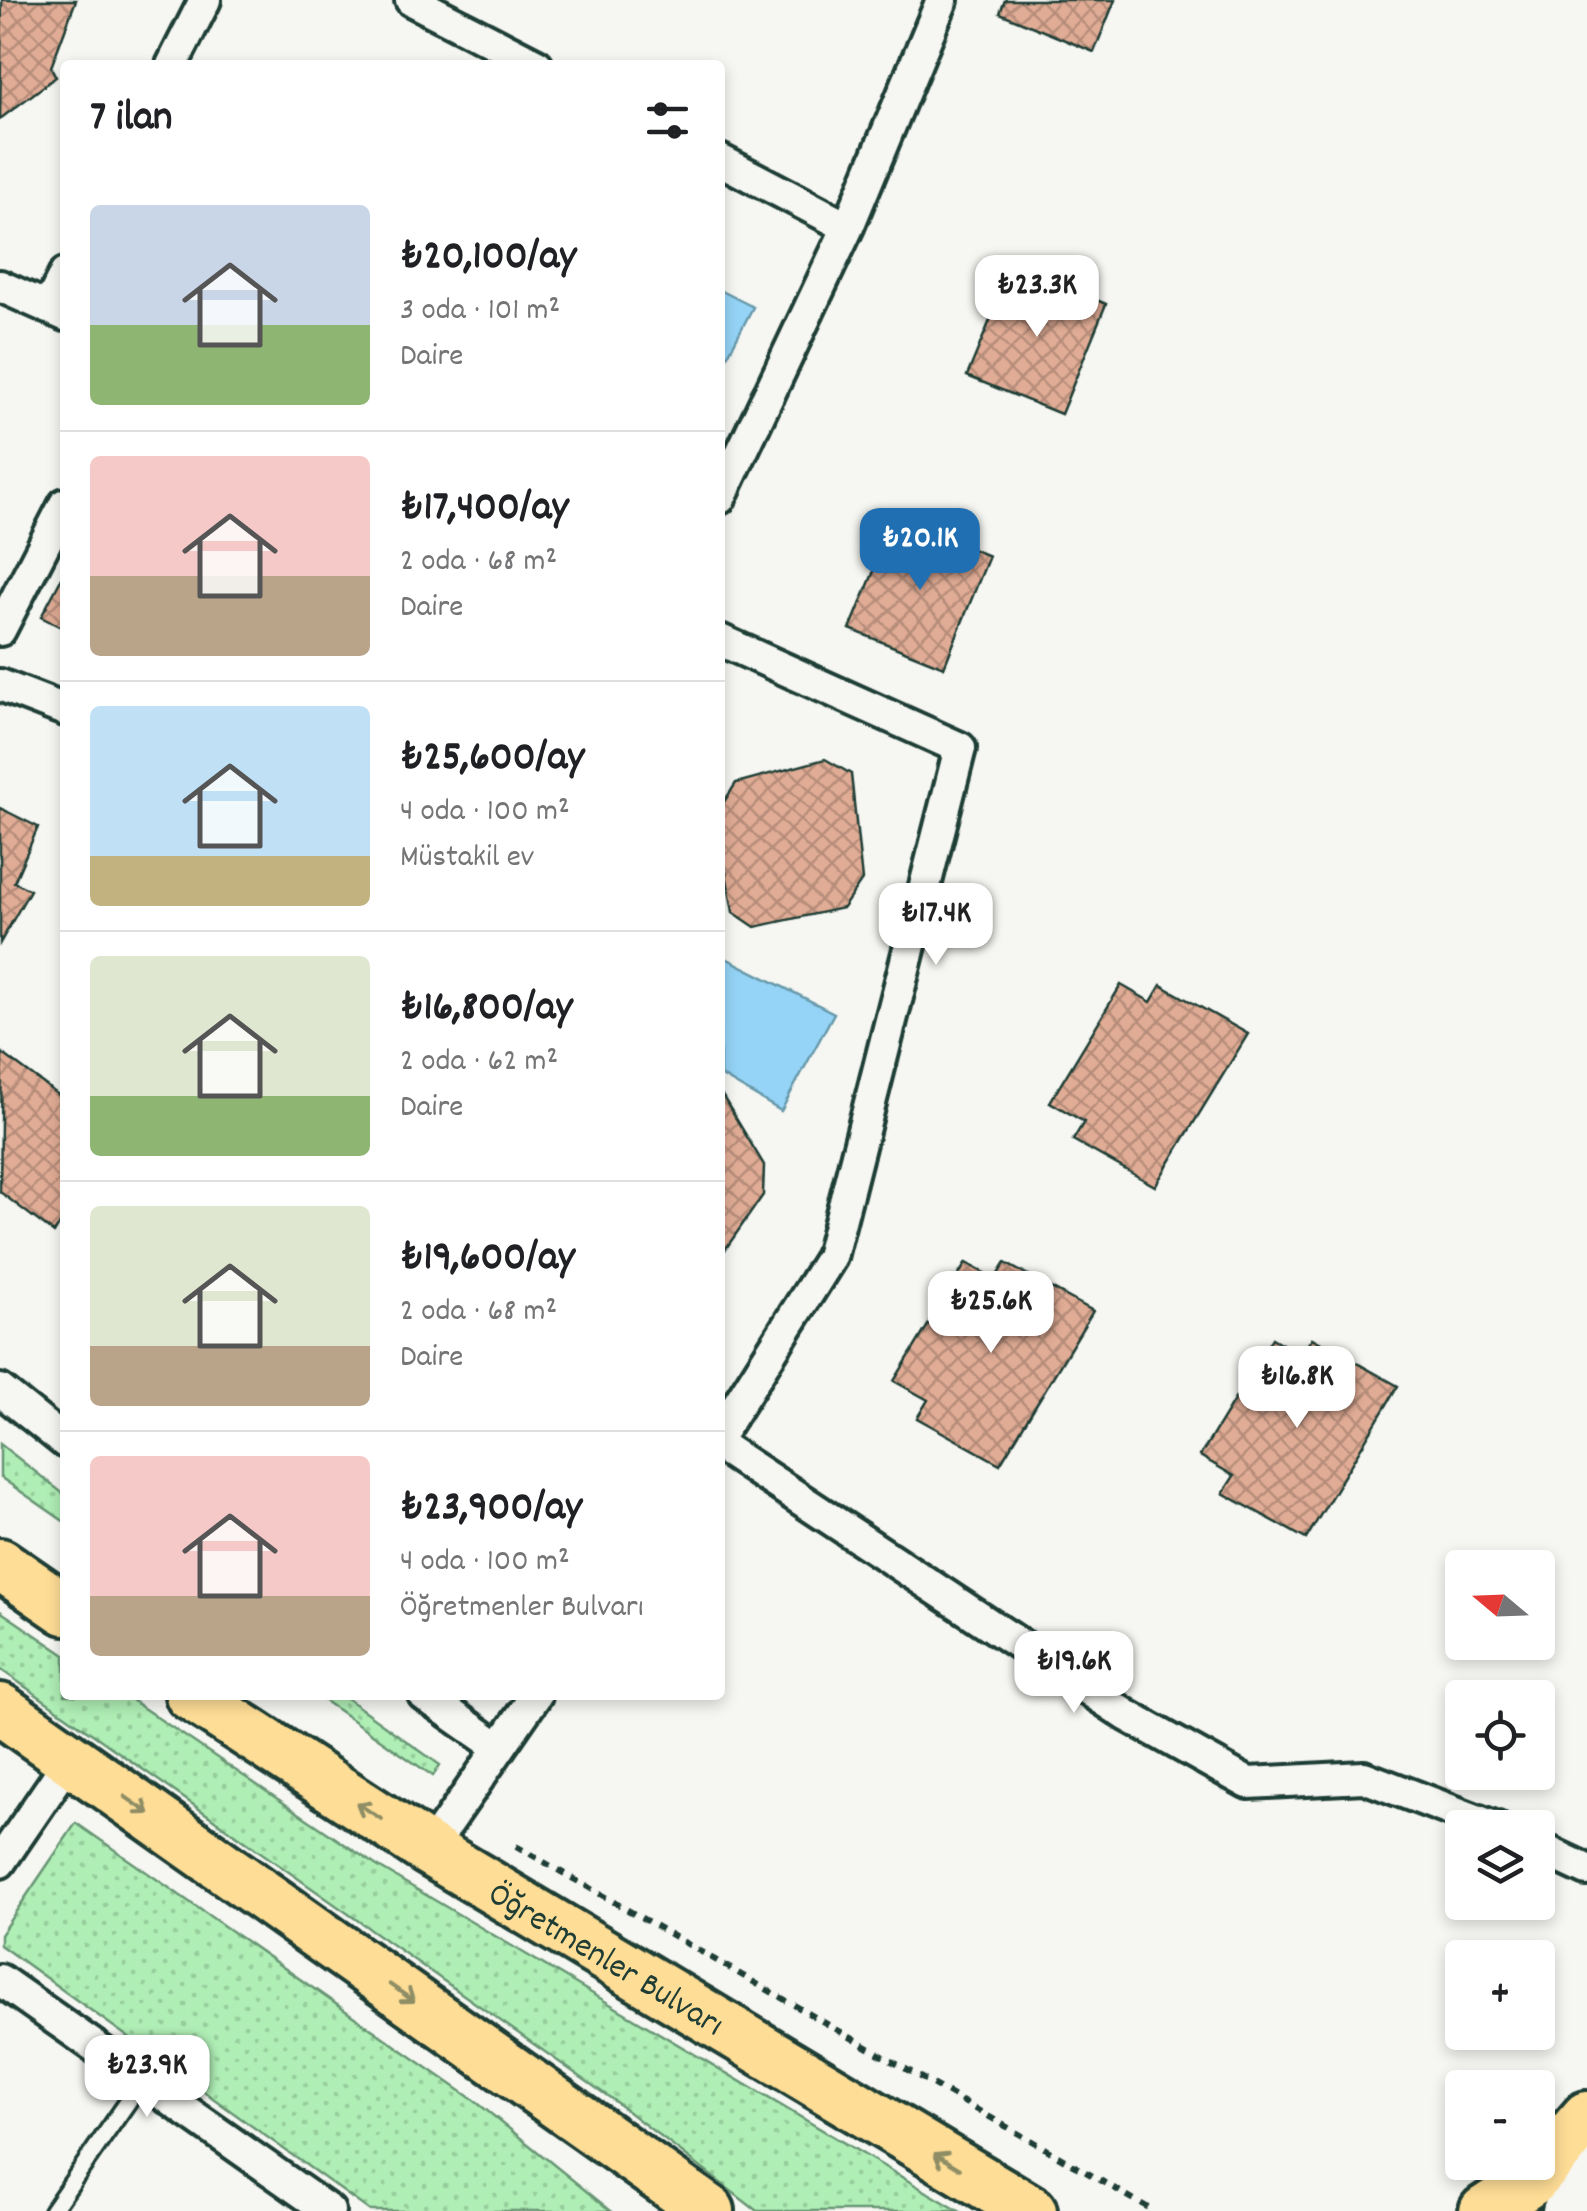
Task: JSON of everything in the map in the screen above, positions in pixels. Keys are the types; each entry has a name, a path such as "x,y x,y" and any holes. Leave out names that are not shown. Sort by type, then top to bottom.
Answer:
{"main road":[{"path":"0,1564 60,1606"},
{"name":"Öğretmenler Bulvarı","path":"199,1700 429,1850 1030,2211"},
{"path":"0,1708 709,2211"},
{"path":"1485,2211 1532,2180 1587,2117"},
{"path":"1564,2211 1587,2166"}],"street":[{"path":"174,60 204,0"},
{"path":"411,0 526,60"},
{"path":"725,487 848,227 942,0"},
{"path":"725,163 848,227"},
{"path":"0,286 56,312"},
{"path":"0,630 60,514"},
{"path":"725,642 960,748 831,1258 725,1425"},
{"path":"0,685 60,708"},
{"path":"0,1390 60,1433"},
{"path":"725,1449 1128,1716 1248,1784 1364,1777 1450,1810"},
{"path":"431,1700 498,1748"},
{"path":"429,1850 532,1700"},
{"path":"0,1862 70,1758"},
{"path":"1555,1855 1587,1870"},
{"path":"0,1980 328,2211"}],"lane":[{"path":"52,2211 143,2080"}],"path":[{"path":"501,1838 1154,2211"}],"green space":[{"path":"0,1444 60,1491 60,1519 0,1477"},
{"path":"0,1611 60,1652 60,1700 131,1700 377,1866 959,2211 757,2211 609,2097 0,1669"},
{"path":"323,1700 349,1700 440,1765 433,1776"},
{"path":"76,1823 475,2101 611,2211 370,2211 0,1945 0,1935"}],"water":[{"path":"725,293 753,307 725,360"},
{"path":"725,958 834,1013 781,1111 725,1078"}],"building":[{"path":"2,0 76,0 51,67 56,77 0,119"},
{"path":"1005,0 1115,0 1094,52 1000,13"},
{"path":"1013,265 1106,304 1061,414 967,376"},
{"path":"896,518 989,556 944,667 850,629"},
{"path":"60,581 60,626 41,617"},
{"path":"825,759 851,774 862,880 843,908 755,927 733,912 725,868 725,800 736,783"},
{"path":"0,808 38,827 14,882 30,890 0,943"},
{"path":"1121,985 1151,1002 1161,985 1248,1034 1155,1186 1073,1140 1084,1122 1050,1102"},
{"path":"2,1053 60,1096 60,1224 54,1233 0,1192"},
{"path":"725,1100 764,1165 763,1195 725,1250"},
{"path":"966,1263 995,1279 1005,1263 1093,1311 1000,1464 917,1418 928,1400 894,1381"},
{"path":"1272,1338 1301,1355 1312,1338 1398,1386 1306,1539 1223,1493 1234,1476 1200,1456"}]}
